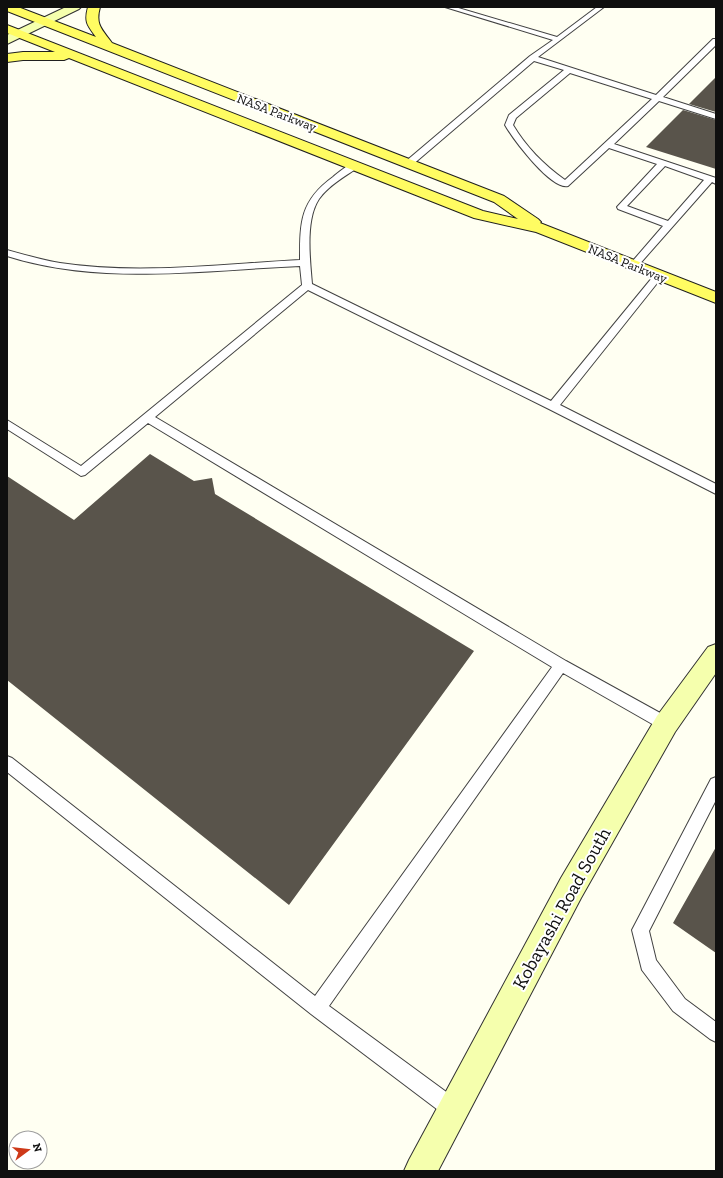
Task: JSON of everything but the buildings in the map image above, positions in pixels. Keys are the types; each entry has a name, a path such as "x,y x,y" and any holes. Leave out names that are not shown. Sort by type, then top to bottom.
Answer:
{"main road":[{"name":"NASA Parkway","path":"8,7 499,199 540,228"},
{"path":"94,7 90,18 107,45"},
{"name":"NASA Parkway","path":"7,29 479,215 540,228 716,298"},
{"path":"7,58 46,55 78,57"}],"street":[{"path":"7,40 75,7"},
{"name":"Kobayashi Road South","path":"420,1171 571,888 666,724 716,654"}],"lane":[{"path":"448,7 558,39"},
{"path":"408,164 533,58 601,7"},
{"path":"569,70 512,117 509,125 528,153 539,164 565,184 716,41"},
{"path":"533,58 716,117"},
{"path":"607,144 713,180 669,225 634,265"},
{"path":"663,163 621,207 669,225"},
{"path":"307,286 304,263 306,224 314,199 326,186 354,166"},
{"path":"7,252 52,265 111,271 182,270 304,263"},
{"path":"553,406 659,275"},
{"path":"307,286 553,406 716,489"},
{"path":"7,424 81,472 307,286"},
{"path":"147,418 561,665 666,724"},
{"path":"317,1008 561,665"},
{"path":"7,763 317,1008 453,1109"},
{"path":"716,784 640,930 648,964 679,1005 716,1033"}]}
